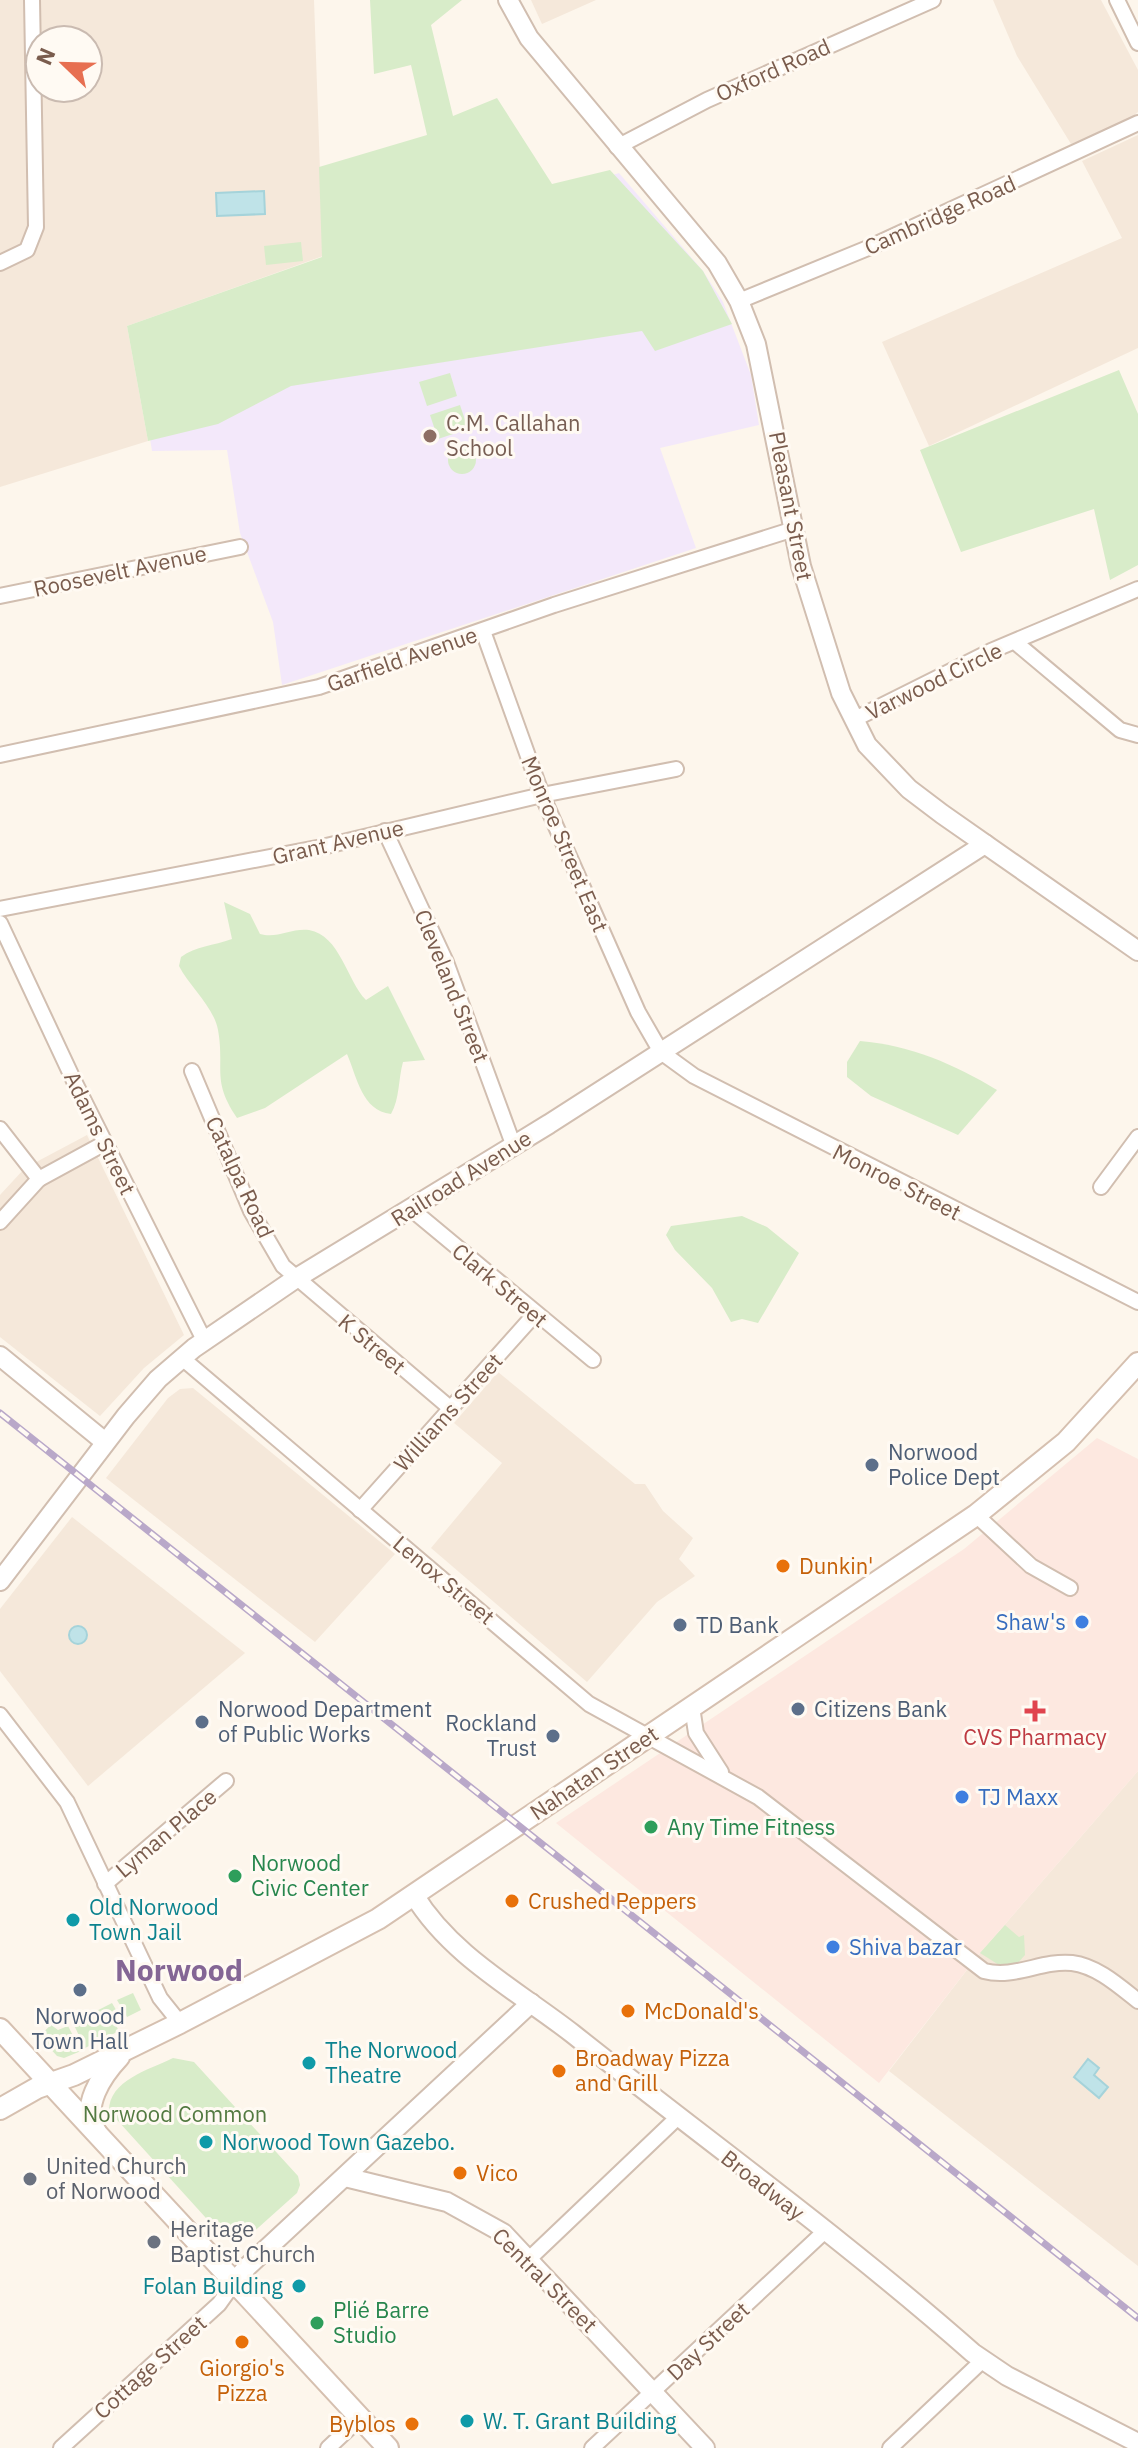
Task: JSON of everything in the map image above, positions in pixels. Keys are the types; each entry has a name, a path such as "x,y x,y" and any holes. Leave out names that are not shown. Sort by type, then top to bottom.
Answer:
{"main road":[{"name":"Nahatan Street","path":"0,2109 180,2023 330,1946 414,1895 976,1515 1066,1442 1138,1363"},
{"path":"0,2029 388,2448"},
{"path":"98,2135 91,2115 96,2090 110,2066 131,2047"}],"street":[{"path":"0,263 27,250 36,227 32,0"},
{"name":"Pleasant Street","path":"508,0 529,38 717,263 739,301 756,344 794,529 821,633 853,720 888,769 942,814 1138,951"},
{"name":"Oxford Road","path":"617,147 707,100 933,0"},
{"path":"1117,0 1138,43"},
{"name":"Cambridge Road","path":"739,301 896,235 1138,123"},
{"name":"Garfield Avenue","path":"0,755 319,687 794,529"},
{"name":"Roosevelt Avenue","path":"0,596 240,547"},
{"name":"Varwood Circle","path":"853,720 1015,642 1138,589"},
{"name":"Monroe Street East","path":"483,631 542,795 643,1023 661,1052"},
{"name":"Varwood Circle","path":"1015,642 1120,730 1138,735"},
{"name":"Grant Avenue","path":"0,909 292,853 542,795 676,769"},
{"name":"Cleveland Street","path":"385,831 446,962 513,1144"},
{"name":"Railroad Avenue","path":"0,1581 105,1442 151,1387 204,1340 295,1279 661,1052 985,844"},
{"name":"Adams Street","path":"0,923 204,1340"},
{"name":"Monroe Street","path":"661,1052 694,1076 1138,1302"},
{"name":"Catalpa Road","path":"192,1071 251,1211 283,1266 295,1279"},
{"path":"0,1129 39,1179"},
{"path":"1101,1187 1138,1137"},
{"path":"0,1222 39,1179 105,1143"},
{"name":"Clark Street","path":"410,1208 593,1360"},
{"name":"K Street","path":"295,1279 450,1408"},
{"name":"Williams Street","path":"360,1510 535,1314"},
{"path":"0,1356 105,1442"},
{"name":"Lenox Street","path":"182,1358 589,1704 724,1775 758,1797 984,1971 1011,1974 1071,1963 1109,1978 1138,2001"},
{"path":"976,1515 1031,1566 1070,1588"},
{"name":"Lenox Street","path":"692,1707 696,1733 724,1775"},
{"path":"0,1715 62,1794 160,1998 180,2023"},
{"name":"Lyman Place","path":"105,1884 226,1781"},
{"name":"Broadway","path":"414,1895 427,1916 451,1941 983,2360 1138,2443"},
{"path":"234,2283 247,2267 531,2003"},
{"path":"529,2259 677,2118"},
{"name":"Central Street","path":"345,2177 447,2202 488,2222 529,2259 705,2448"},
{"name":"Day Street","path":"592,2448 824,2232"},
{"name":"Cottage Street","path":"61,2448 219,2304 234,2283"},
{"path":"890,2448 983,2360"},
{"path":"328,2448 360,2418"}],"shaded area":[{"path":"0,0 314,0 323,256 127,326 148,441 0,487"},
{"path":"531,0 596,0 542,24"},
{"path":"993,0 1101,0 1138,70 1138,112 1124,123 1071,144 1017,56"},
{"path":"1138,135 1138,348 929,446 882,342 1122,238 1082,161"},
{"name":"C.M. Callahan School","path":"619,173 703,271 723,302 751,375 759,425 660,448 696,548 282,685 273,622 240,533 227,450 152,451 132,328"},
{"path":"87,1135 184,1335 144,1368 100,1416 0,1337 0,1195 25,1168"},
{"path":"498,1372 635,1484 645,1484 663,1511 693,1538 679,1559 695,1576 657,1602 587,1682 431,1548 502,1463 454,1423"},
{"path":"193,1388 395,1554 315,1642 106,1478 168,1398 180,1389"},
{"path":"1097,1438 1138,1459 1138,1771 980,1953 879,2083 556,1823 964,1549"},
{"path":"72,1517 245,1653 88,1786 0,1671 0,1609"},
{"path":"1138,1771 1138,2266 889,2071 980,1953"}],"green space":[{"path":"370,0 462,0 431,25 453,116 497,98 552,184 610,170 703,271 732,324 655,351 642,331 291,386 218,424 148,441 127,326 322,257 319,167 427,135 411,65 374,74"},
{"path":"301,242 303,261 266,265 264,246"},
{"path":"1119,370 1138,414 1138,565 1110,580 1094,509 961,552 920,450"},
{"path":"450,373 457,396 427,406 419,382"},
{"path":"460,405 468,429 438,439 430,415"},
{"path":"462,446 472,450 476,460 472,470 462,474 452,470 448,460 452,450"},
{"path":"224,902 250,914 260,934 309,930 320,934 336,949 366,1000 388,986 425,1060 403,1062 391,1114 381,1112 367,1100 347,1054 265,1108 237,1118 221,1084 216,1021 179,966 181,957 187,953 232,939"},
{"path":"860,1041 931,1057 997,1090 958,1135 871,1096 847,1077 847,1062"},
{"path":"742,1216 767,1227 799,1253 758,1323 742,1319 731,1322 712,1288 675,1250 666,1235 671,1226"},
{"path":"1005,1925 1019,1937 1024,1935 1025,1955 1016,1965 999,1965 980,1953"},
{"path":"133,1993 141,2010 127,2017 117,2000"},
{"path":"112,2003 122,2020 115,2024 119,2031 85,2048 73,2023"},
{"path":"51,2025 58,2030 68,2026 81,2051 64,2058 57,2056 39,2036"},
{"name":"Norwood Common","path":"173,2058 194,2062 298,2176 300,2185 297,2193 250,2235 238,2240 225,2239 109,2111 111,2100 123,2084"}],"water":[{"path":"264,191 265,214 217,216 216,193"},
{"path":"78,1626 87,1635 78,1644 69,1635"},
{"path":"1088,2059 1099,2068 1094,2075 1108,2087 1099,2098 1074,2077"}],"railway":[{"path":"0,1413 1138,2318"}],"place":[{"name":"C.M. Callahan School","path":"430,436"},
{"name":"Norwood Police Dept","path":"872,1465"},
{"name":"Dunkin'","path":"783,1566"},
{"name":"Shaw's","path":"1082,1622"},
{"name":"TD Bank","path":"680,1625"},
{"name":"Citizens Bank","path":"798,1709"},
{"name":"CVS Pharmacy","path":"1035,1711"},
{"name":"Norwood Department of Public Works","path":"202,1722"},
{"name":"Rockland Trust","path":"553,1736"},
{"name":"TJ Maxx","path":"962,1797"},
{"name":"Any Time Fitness","path":"651,1827"},
{"name":"Norwood Civic Center","path":"235,1876"},
{"name":"Crushed Peppers","path":"512,1901"},
{"name":"Old Norwood Town Jail","path":"73,1920"},
{"name":"Shiva bazar","path":"833,1947"},
{"name":"Norwood Town Hall","path":"80,1990"},
{"name":"McDonald's","path":"628,2011"},
{"name":"The Norwood Theatre","path":"309,2063"},
{"name":"Broadway Pizza and Grill","path":"559,2071"},
{"name":"Norwood Town Gazebo.","path":"206,2142"},
{"name":"Vico","path":"460,2173"},
{"name":"United Church of Norwood","path":"30,2179"},
{"name":"Heritage Baptist Church","path":"154,2242"},
{"name":"Folan Building","path":"299,2286"},
{"name":"Plié Barre Studio","path":"317,2323"},
{"name":"Giorgio's Pizza","path":"242,2342"},
{"name":"W. T. Grant Building","path":"467,2421"},
{"name":"Byblos","path":"412,2424"}],"district":[{"name":"Norwood","path":"179,1971"}]}
